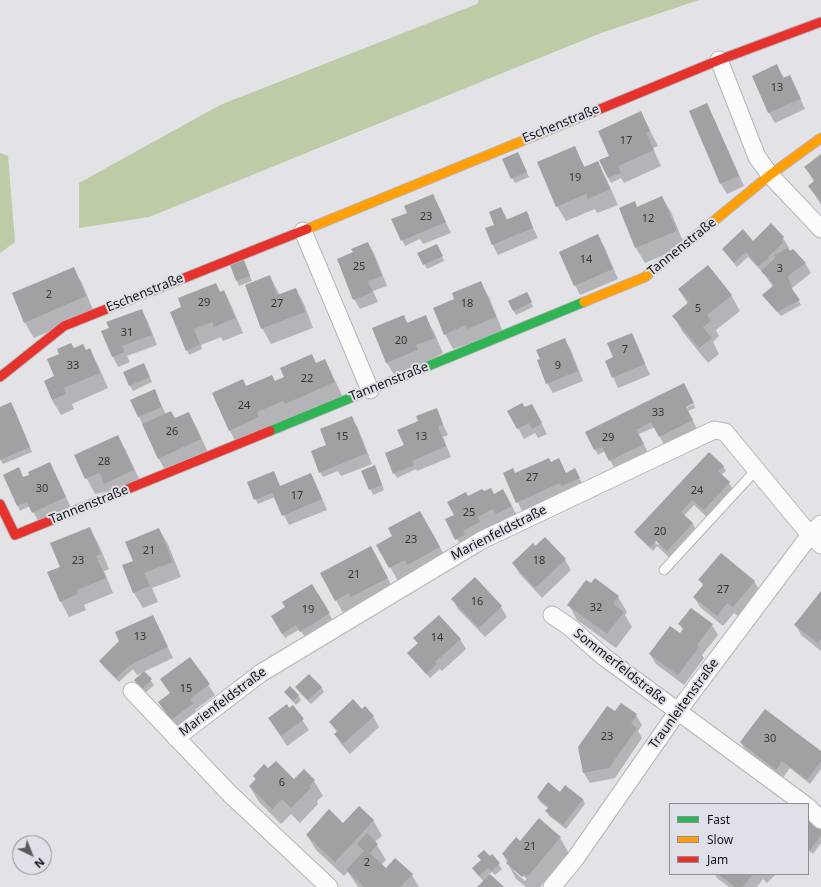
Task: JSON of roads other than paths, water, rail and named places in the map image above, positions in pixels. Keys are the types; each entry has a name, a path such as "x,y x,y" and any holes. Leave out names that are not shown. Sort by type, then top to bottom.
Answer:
{"street":[{"name":"Eschenstraße","path":"0,377 64,326 303,231 719,60 821,22"},
{"path":"719,60 757,157 770,175 821,229"},
{"name":"Tannenstraße","path":"0,504 15,535 645,277 770,175 821,138"},
{"path":"303,231 370,390"},
{"name":"Marienfeldstraße","path":"176,738 261,672 482,540 714,430 725,432 756,470 817,535"},
{"name":"Traunleitenstraße","path":"552,887 575,859 678,711 817,535"},
{"name":"Sommerfeldstraße","path":"552,615 571,628 604,657 803,803"},
{"name":"Marienfeldstraße","path":"132,691 230,794 330,887"},
{"path":"809,808 821,820"}],"lane":[{"path":"664,570 756,470"}]}
